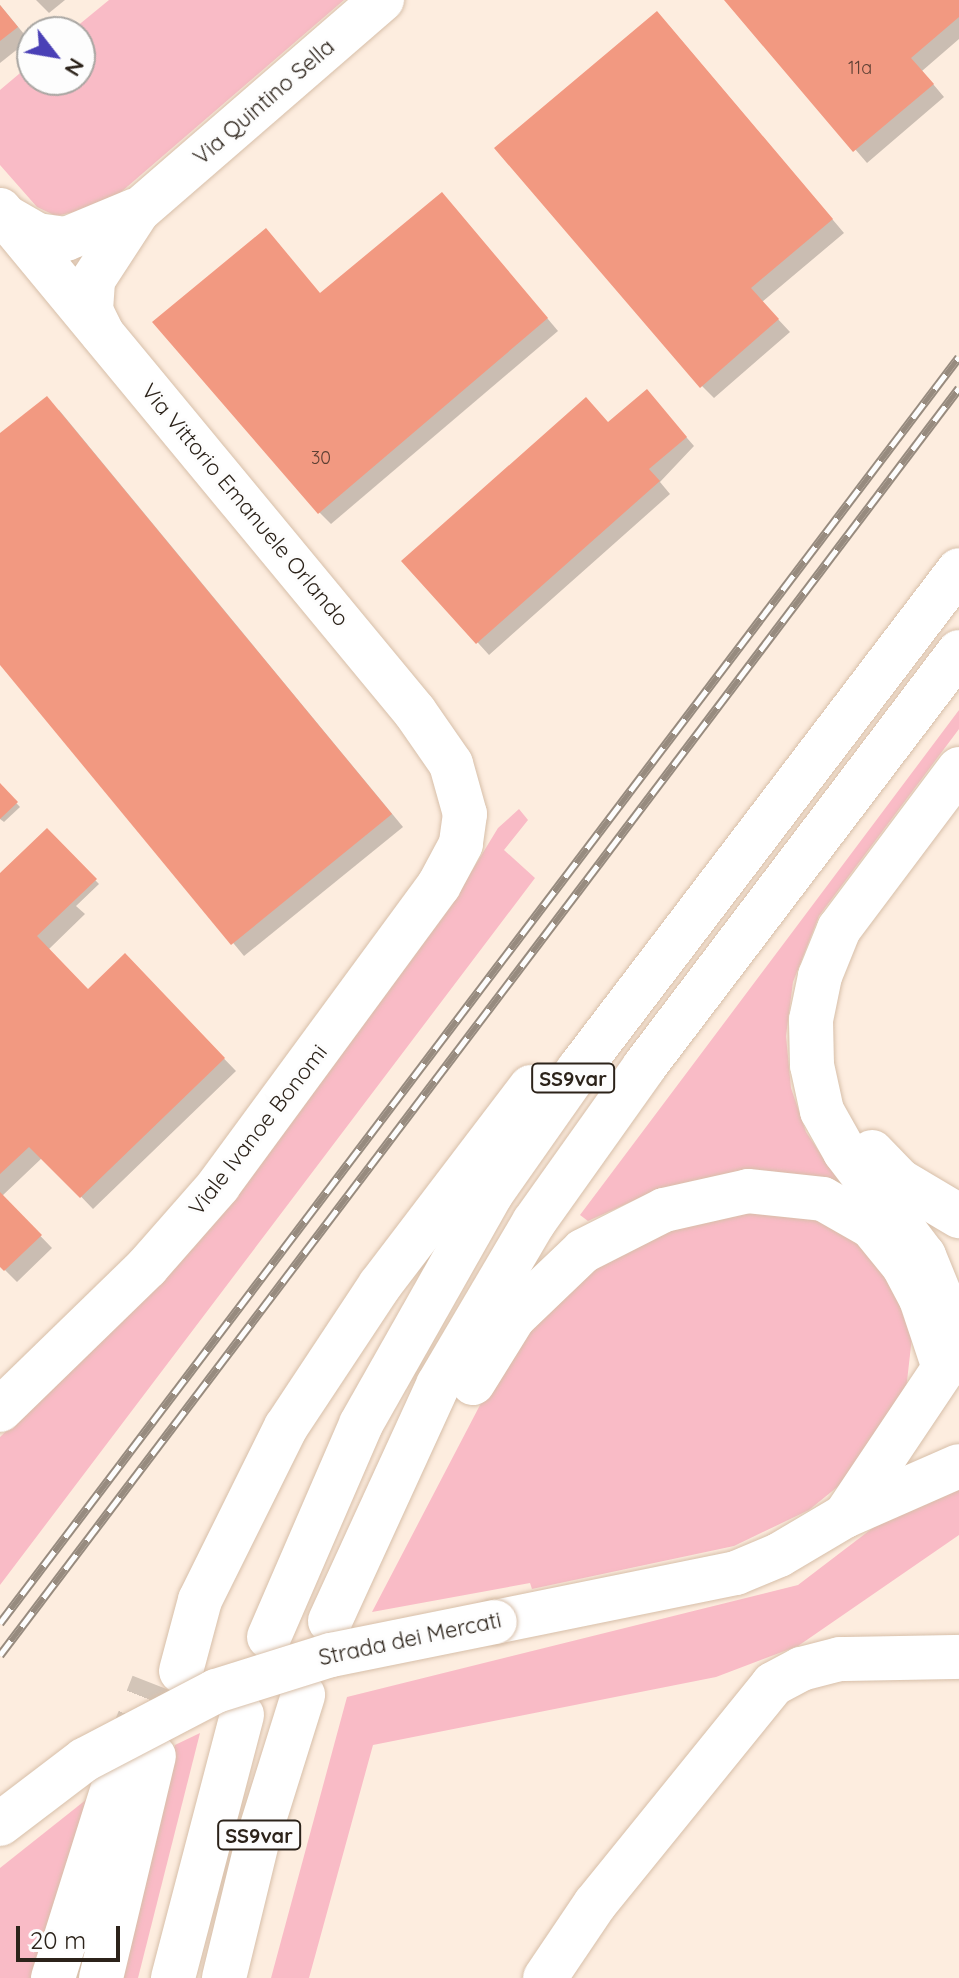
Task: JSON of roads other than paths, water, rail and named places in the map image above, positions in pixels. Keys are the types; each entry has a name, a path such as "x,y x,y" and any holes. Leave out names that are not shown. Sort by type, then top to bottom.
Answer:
{"main road":[{"name":"Via Quintino Sella","path":"0,210 29,231 66,239 85,235 145,204 382,0"},
{"name":"Via Quintino Sella","path":"104,336 91,310 93,280 145,204"},
{"name":"Via Vittorio Emanuele Orlando","path":"0,210 415,712 451,764 465,814"},
{"name":"SS9var","path":"269,1637 361,1424 471,1225 572,1079 959,570"},
{"name":"SS9var","path":"948,1369 903,1265 872,1227 848,1209 809,1195 748,1191 642,1218 583,1251 514,1317 368,1568 330,1621 438,1385 534,1222 644,1067 959,652"},
{"path":"948,1369 942,1300 924,1256 845,1152 822,1111 812,1065 811,1020 820,976 839,929 959,769"},
{"path":"959,803 854,946 839,984 833,1027 836,1074 860,1135 900,1181 959,1216"},
{"name":"Viale Ivanoe Bonomi","path":"0,1410 147,1267 242,1156 444,877 461,844 465,814"},
{"path":"167,1677 200,1600 286,1427 380,1285 587,1016 752,842"},
{"name":"Strada dei Mercati","path":"845,1516 948,1369 959,1293"},
{"name":"Strada dei Mercati","path":"0,1824 84,1760 216,1691 303,1662 736,1573 779,1555 845,1516 959,1466"},
{"path":"545,1978 595,1904 773,1684 801,1669 840,1659 959,1657"},
{"name":"SS9var","path":"224,1978 248,1876 303,1695"},
{"name":"SS9var","path":"173,1978 242,1715"},
{"path":"101,1978 154,1756"},
{"path":"53,1978 116,1778"}],"tunnel":[{"path":"123,1760 153,1684"}],"railway":[{"path":"0,1623 959,357"},
{"path":"0,1655 959,388"}]}
